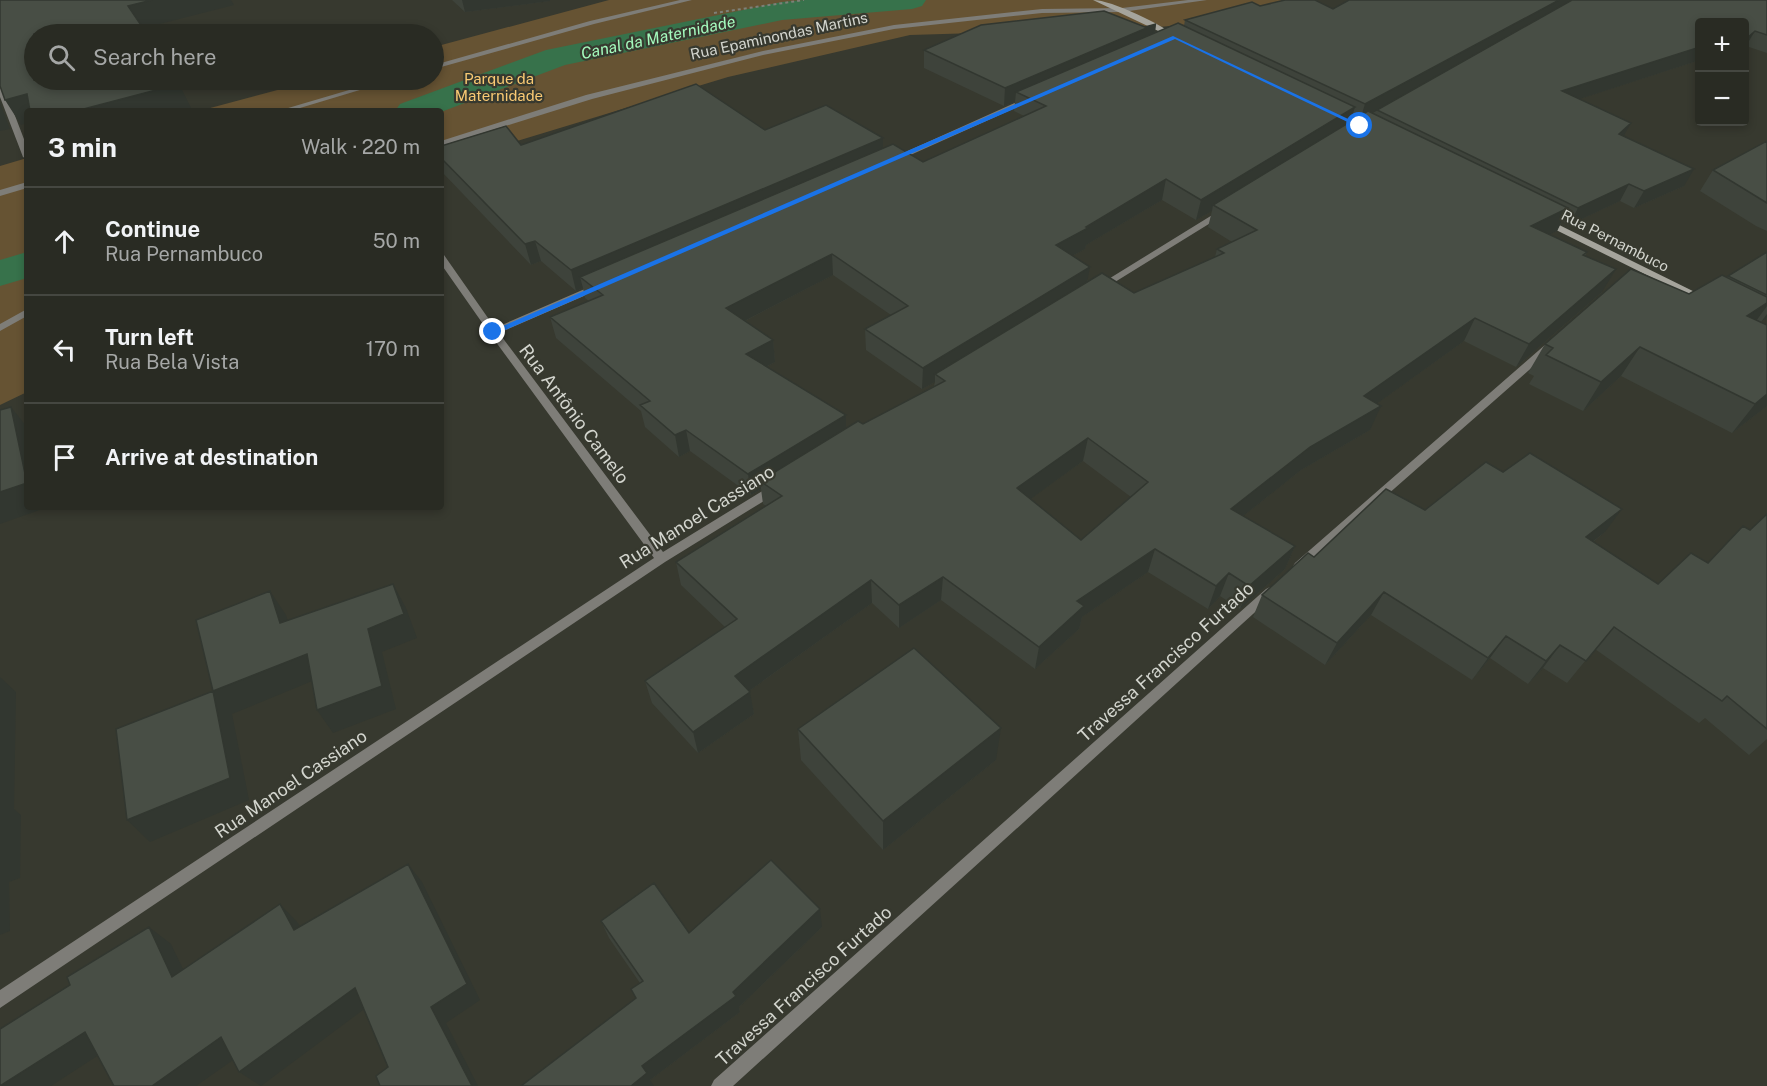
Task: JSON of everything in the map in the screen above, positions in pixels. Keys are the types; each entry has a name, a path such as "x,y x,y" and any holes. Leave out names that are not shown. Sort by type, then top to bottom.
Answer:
{"main road":[{"path":"1096,0 1122,10 1185,42"},
{"name":"Rua Pernambuco","path":"1536,216 1634,272 1714,305"}],"street":[{"path":"444,64 592,22 689,0"},
{"name":"Rua Epaminondas Martins","path":"444,143 601,94 763,53 894,27 1042,11 1122,10 1204,0"},
{"path":"1164,42 1175,37"},
{"path":"0,87 24,149"},
{"path":"292,108 354,90"},
{"path":"889,161 1043,94"},
{"path":"0,193 24,186"},
{"path":"1087,296 1228,208"},
{"name":"Rua Antônio Camelo","path":"444,261 493,332 661,559"},
{"path":"493,332 603,285"},
{"path":"0,328 24,314"},
{"name":"Travessa Francisco Furtado","path":"720,1086 1286,578 1558,339"},
{"name":"Rua Manoel Cassiano","path":"0,1000 661,559 783,484"}],"green space":[{"name":"Parque da Maternidade","path":"609,0 1306,0 1193,24 1147,28 910,35 728,77 444,163 444,108 210,108 278,90 444,90 444,44"},
{"path":"24,159 24,393 0,405 0,166"}],"building":[{"path":"0,0 152,0 128,6 140,24 24,24 24,90 156,90 87,108 29,108 27,94 5,100 0,86"},
{"path":"1285,0 1315,0 1333,9 1349,0 1559,0 1365,104 1185,20 1252,2 1260,6"},
{"path":"1572,0 1767,0 1767,35 1755,31 1749,36 1749,18 1695,18 1695,49 1562,91 1631,123 1619,134 1694,169 1644,191 1629,184 1578,208 1377,110"},
{"path":"1104,11 1145,27 1156,24 1005,88 924,50 981,25"},
{"path":"1178,23 1355,107 1201,200 1166,179 1086,227 1088,228 1056,245 1090,267 923,368 865,329 908,306 832,254 726,308 773,340 746,354 846,415 748,474 686,430 675,435 640,405 650,401 550,317 603,295 580,277 893,144 923,162 1046,106 1016,92"},
{"path":"696,84 765,130 826,105 883,138 571,270 535,241 525,244 444,161 444,145 506,126 521,145"},
{"path":"1368,111 1568,208 1531,226 1587,252 1583,255 1616,269 1529,344 1475,318 1364,396 1381,406 1310,447 1231,509 1295,546 1249,586 1229,573 1216,586 1155,549 1077,601 1084,606 1039,647 943,577 899,605 871,580 735,676 750,692 693,732 645,681 737,619 676,562 782,496 760,481 858,421 863,424 945,381 935,374 1102,273 1134,293 1224,253 1217,249 1257,230 1213,205","holes":["1088,438 1148,482 1081,540 1017,488"]},
{"path":"1767,141 1767,203 1713,170"},
{"path":"1767,252 1767,295 1728,276"},
{"path":"1631,269 1689,294 1722,275 1767,297 1767,303 1747,316 1767,325 1767,394 1755,404 1640,347 1601,382 1546,355 1553,348 1545,344"},
{"path":"11,407 24,469 24,484 0,492 0,410"},
{"path":"1530,453 1622,509 1586,537 1658,584 1691,553 1708,563 1743,526 1750,530 1767,514 1767,729 1727,696 1722,701 1614,627 1586,661 1560,645 1546,661 1506,636 1488,658 1384,592 1337,643 1262,595 1308,553 1314,557 1386,489 1425,510 1486,462 1503,472"},
{"path":"393,584 404,614 368,629 382,686 317,710 307,654 213,691 196,620 270,591 280,623"},
{"path":"914,648 1001,728 883,821 798,729"},
{"path":"213,691 230,778 127,820 116,729"},
{"path":"771,860 820,909 733,992 736,996 642,1066 647,1073 631,1086 521,1086 636,998 631,989 643,981 601,921 654,883 689,933"},
{"path":"408,864 467,984 431,1007 472,1086 380,1086 376,1076 388,1067 355,988 239,1072 221,1037 152,1086 114,1086 85,1032 0,1086 0,1029 70,985 67,977 149,927 172,977 280,904 294,930"}],"waterway":[{"name":"Canal da Maternidade","path":"420,108 557,57 782,11 912,0"},
{"name":"Canal da Maternidade","path":"0,274 24,265"}],"route":[{"path":"493,332 1175,37 1360,126"}]}
